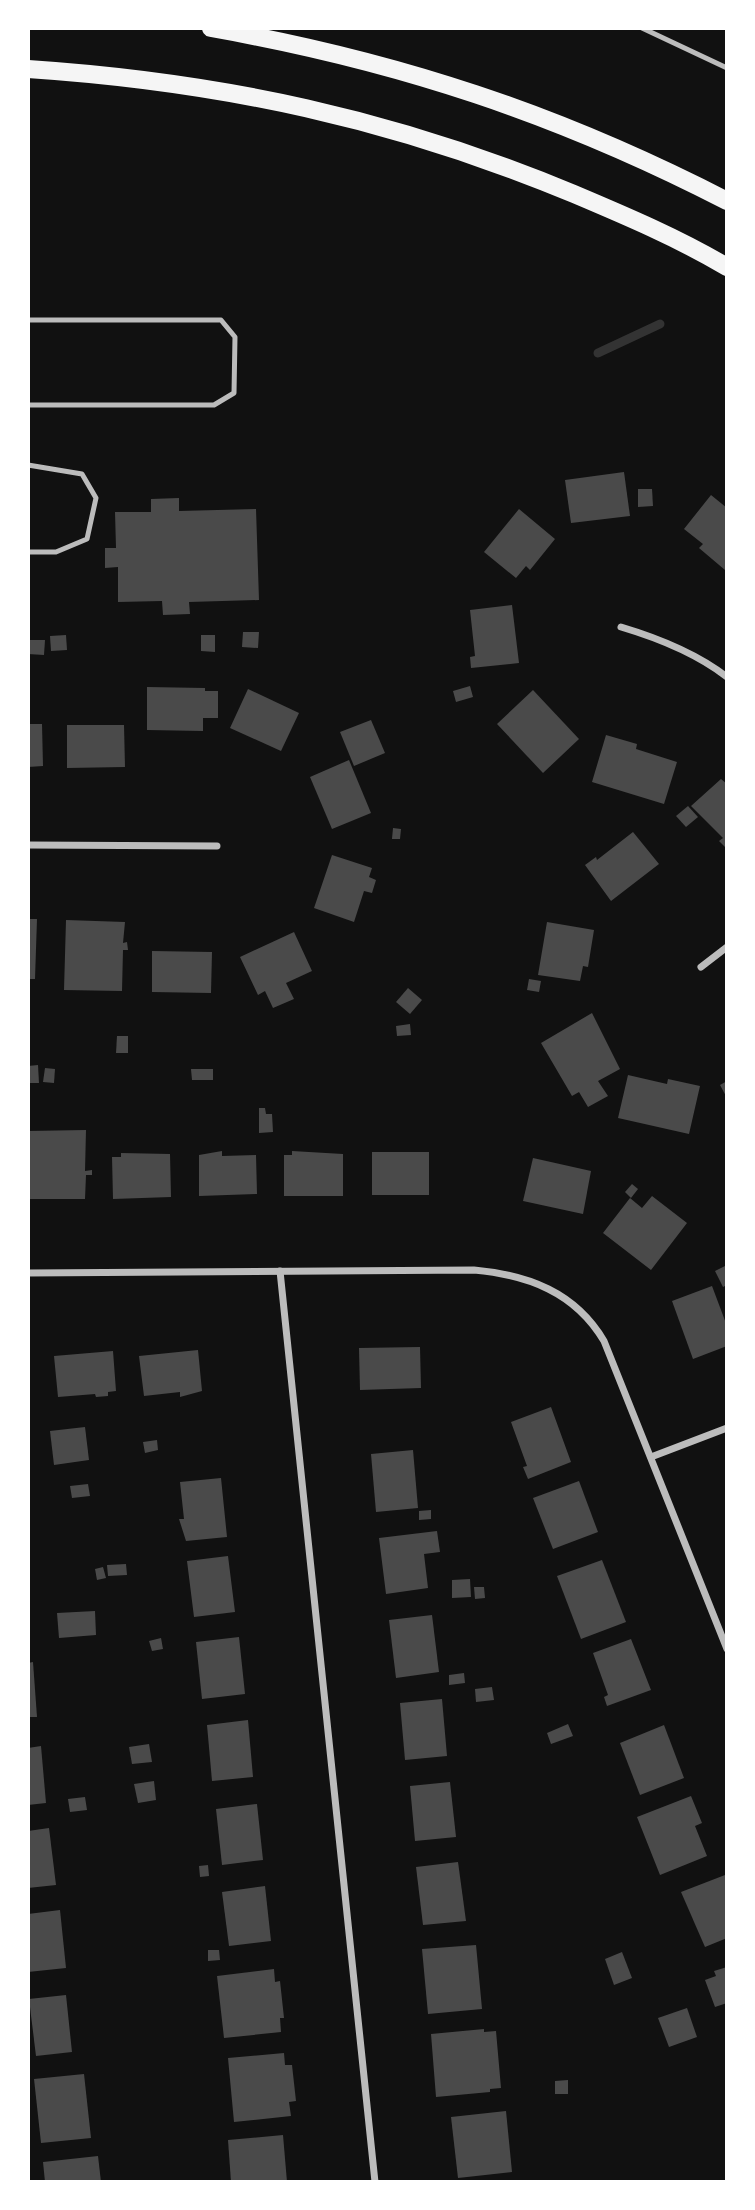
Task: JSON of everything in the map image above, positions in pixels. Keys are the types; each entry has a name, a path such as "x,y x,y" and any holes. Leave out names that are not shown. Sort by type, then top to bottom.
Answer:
{"main road":[{"path":"211,28 377,64 499,101 583,132 727,201"},
{"path":"28,69 142,78 238,92 360,119 466,152 541,180 625,215 727,267"}],"street":[{"path":"621,627 650,635 699,658 727,677"},
{"path":"28,845 216,846"},
{"path":"702,967 727,947"},
{"path":"28,1273 474,1269 530,1279 558,1293 582,1311 604,1341 727,1649"},
{"path":"280,1271 375,2182"},
{"path":"651,1457 727,1428"}],"lane":[{"path":"642,28 727,68"},
{"path":"28,320 221,320 235,337 234,393 214,405 28,405"},
{"path":"28,465 82,474 96,498 87,540 56,552 28,552"}],"building":[{"path":"624,472 630,516 571,523 565,480"},
{"path":"638,489 652,489 653,506 638,507"},
{"path":"711,495 727,508 725,570 699,548 703,544 684,529"},
{"path":"179,498 179,511 256,509 259,600 189,602 190,614 163,615 162,601 118,602 118,567 105,568 105,548 116,548 115,512 151,512 151,499"},
{"path":"519,509 555,539 530,570 526,566 516,578 484,552"},
{"path":"512,605 519,663 471,668 470,657 475,656 470,610"},
{"path":"243,632 259,632 258,648 242,647"},
{"path":"66,635 67,650 51,651 50,636"},
{"path":"201,635 215,635 215,652 201,651"},
{"path":"28,640 45,640 44,655 28,654"},
{"path":"470,686 473,697 456,702 453,691"},
{"path":"147,687 205,688 205,691 218,691 218,718 203,718 203,731 147,730"},
{"path":"248,689 299,713 281,751 230,728"},
{"path":"533,690 579,739 543,773 497,724"},
{"path":"371,720 385,753 354,766 340,732"},
{"path":"28,724 42,724 43,766 28,767"},
{"path":"67,725 124,725 125,767 67,768"},
{"path":"606,735 637,744 636,749 677,762 664,804 592,782"},
{"path":"349,760 371,813 332,829 310,777"},
{"path":"721,779 727,784 727,849 719,841 723,838 691,806"},
{"path":"688,806 698,817 686,827 676,816"},
{"path":"393,828 401,829 400,839 392,839"},
{"path":"633,832 659,864 611,901 585,865 596,857 597,860"},
{"path":"332,855 372,868 369,877 376,880 372,893 364,891 354,922 314,908"},
{"path":"28,919 37,919 35,979 28,979"},
{"path":"66,920 125,922 123,943 127,942 128,950 123,950 122,991 64,990"},
{"path":"547,922 594,930 588,967 583,966 580,981 538,975"},
{"path":"294,932 312,971 286,983 294,999 273,1008 265,991 258,995 240,957"},
{"path":"152,951 212,952 211,993 152,992"},
{"path":"529,979 541,981 539,992 527,990"},
{"path":"408,988 422,1000 410,1014 396,1002"},
{"path":"592,1013 620,1069 598,1081 608,1096 588,1107 579,1092 572,1096 541,1043"},
{"path":"410,1024 411,1035 397,1036 396,1026"},
{"path":"117,1036 128,1036 128,1053 116,1053"},
{"path":"38,1065 39,1083 28,1083 28,1066"},
{"path":"45,1068 55,1069 54,1083 43,1082"},
{"path":"191,1069 213,1069 213,1080 192,1080"},
{"path":"628,1075 667,1084 668,1079 700,1086 689,1134 618,1118"},
{"path":"727,1081 727,1098 720,1085"},
{"path":"259,1108 265,1108 266,1114 272,1114 273,1132 259,1133"},
{"path":"86,1130 85,1171 92,1170 92,1175 86,1175 85,1199 28,1199 28,1131"},
{"path":"222,1151 222,1156 256,1155 257,1194 199,1196 199,1155"},
{"path":"292,1151 343,1154 343,1196 284,1196 284,1155 292,1155"},
{"path":"372,1152 429,1152 429,1195 372,1195"},
{"path":"121,1153 170,1154 171,1197 113,1199 112,1157 121,1157"},
{"path":"533,1158 591,1171 583,1214 523,1201"},
{"path":"632,1184 638,1189 631,1198 625,1192"},
{"path":"652,1196 687,1223 651,1270 603,1233 630,1198 642,1208"},
{"path":"727,1265 727,1285 723,1287 715,1271"},
{"path":"712,1286 727,1326 727,1346 693,1359 672,1301"},
{"path":"420,1347 421,1388 360,1390 359,1348"},
{"path":"198,1350 202,1391 180,1397 180,1392 144,1396 139,1356"},
{"path":"113,1351 116,1391 108,1392 108,1396 96,1397 95,1394 58,1397 54,1356"},
{"path":"551,1407 571,1462 528,1479 523,1467 527,1466 511,1422"},
{"path":"85,1427 89,1460 54,1465 50,1431"},
{"path":"157,1440 158,1450 145,1453 143,1442"},
{"path":"413,1450 418,1508 376,1512 371,1454"},
{"path":"221,1478 227,1537 186,1541 179,1519 184,1519 180,1482"},
{"path":"579,1481 598,1532 553,1549 533,1498"},
{"path":"88,1484 90,1496 72,1498 70,1486"},
{"path":"431,1510 431,1519 419,1520 419,1511"},
{"path":"437,1531 440,1552 424,1554 428,1588 386,1594 379,1538"},
{"path":"228,1556 235,1612 194,1617 187,1561"},
{"path":"602,1560 626,1622 581,1639 557,1576"},
{"path":"126,1564 127,1575 108,1576 107,1565"},
{"path":"103,1567 106,1578 97,1580 95,1569"},
{"path":"470,1579 471,1597 452,1598 452,1580"},
{"path":"474,1587 484,1587 485,1598 475,1599"},
{"path":"95,1611 96,1635 59,1638 57,1613"},
{"path":"432,1615 439,1672 396,1678 389,1620"},
{"path":"239,1637 245,1694 202,1699 196,1642"},
{"path":"161,1638 163,1649 152,1651 149,1641"},
{"path":"631,1639 651,1690 607,1706 604,1697 608,1695 593,1653"},
{"path":"33,1662 37,1717 28,1717 28,1663"},
{"path":"464,1673 465,1683 449,1685 449,1675"},
{"path":"492,1687 494,1700 476,1702 475,1689"},
{"path":"442,1699 447,1756 405,1760 400,1703"},
{"path":"248,1720 253,1777 212,1781 207,1725"},
{"path":"568,1724 573,1736 551,1744 547,1733"},
{"path":"664,1725 684,1778 640,1795 620,1743"},
{"path":"149,1744 152,1762 132,1764 129,1747"},
{"path":"41,1746 46,1803 28,1805 28,1748"},
{"path":"154,1781 156,1800 138,1803 134,1784"},
{"path":"450,1782 456,1837 415,1841 410,1786"},
{"path":"691,1796 702,1823 695,1826 707,1856 660,1875 637,1817"},
{"path":"85,1797 87,1810 70,1812 68,1799"},
{"path":"257,1804 263,1860 222,1865 216,1809"},
{"path":"49,1828 56,1885 28,1888 28,1831"},
{"path":"458,1862 466,1921 423,1925 416,1867"},
{"path":"208,1865 209,1876 200,1877 199,1866"},
{"path":"725,1875 727,1938 705,1947 681,1892"},
{"path":"265,1886 271,1941 229,1946 222,1892"},
{"path":"60,1910 66,1968 28,1972 28,1914"},
{"path":"476,1945 482,2009 428,2014 422,1949"},
{"path":"208,1950 219,1950 220,1960 208,1961"},
{"path":"622,1952 632,1978 614,1985 605,1959"},
{"path":"727,1967 727,2003 715,2007 705,1980 716,1976 714,1971"},
{"path":"274,1969 275,1982 280,1981 284,2018 280,2018 281,2032 224,2038 217,1976"},
{"path":"66,1995 72,2052 36,2056 29,1999"},
{"path":"687,2008 697,2037 669,2047 658,2018"},
{"path":"484,2029 484,2032 496,2031 501,2088 490,2089 490,2092 436,2097 431,2034"},
{"path":"284,2053 285,2065 292,2065 296,2101 289,2102 291,2116 234,2122 228,2058"},
{"path":"84,2074 91,2138 41,2143 34,2079"},
{"path":"568,2080 568,2094 555,2094 555,2081"},
{"path":"506,2111 512,2172 458,2178 451,2117"},
{"path":"283,2135 287,2182 231,2182 228,2140"},
{"path":"98,2156 101,2182 45,2182 43,2162"}],"waterway":[{"path":"598,353 660,324"}]}
